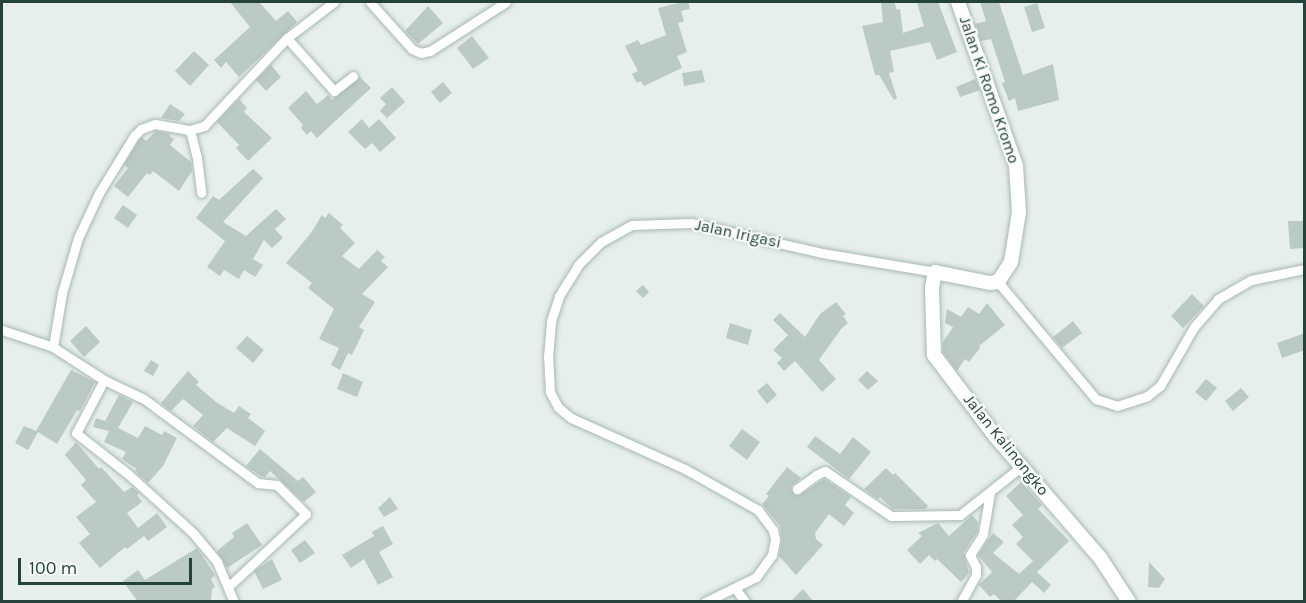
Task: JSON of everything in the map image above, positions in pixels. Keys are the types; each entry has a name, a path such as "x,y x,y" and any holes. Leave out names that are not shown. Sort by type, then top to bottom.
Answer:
{"street":[{"path":"53,347 62,292 78,238 99,193 129,142 141,129 149,125 160,124 190,130 209,122 287,38 334,2"},
{"path":"370,2 412,49 421,53 430,51 506,2"},
{"name":"Jalan Ki Romo Kromo","path":"958,2 1016,166 1018,180 1019,212 1015,245 1009,268 998,282"},
{"path":"287,38 334,91 353,76"},
{"path":"190,130 197,158 201,193"},
{"name":"Jalan Irigasi","path":"705,602 756,577 774,549 773,530 758,510 685,469 571,418 558,407 550,392 548,357 551,321 559,296 578,265 601,242 632,225 691,223 822,253 990,283 998,282"},
{"path":"998,282 1096,399 1117,406 1147,396 1160,386 1194,327 1218,299 1251,280 1305,268"},
{"name":"Jalan Kalinongko","path":"935,272 933,347 936,361 967,397 995,436 1101,559 1129,602"},
{"path":"2,330 53,347 104,380 144,399 258,483 277,485 306,514 230,586"},
{"path":"104,380 76,433 136,481 193,533 217,562 230,586 234,602"},
{"path":"798,489 816,475 827,472 881,511 902,518 964,514 1022,466"},
{"path":"961,602 976,575 976,567 970,555 982,534 990,492"},
{"path":"735,588 745,602"}],"building":[{"path":"230,2 259,2 276,21 288,11 297,22 239,77 226,62 221,68 214,60 250,27"},
{"path":"688,2 690,9 681,11 684,21 678,23 687,52 677,56 682,68 644,86 641,81 637,83 632,74 638,71 625,46 638,40 641,45 666,35 658,8"},
{"path":"881,2 894,2 897,10 900,9 903,33 924,26 917,3 938,2 957,52 937,60 930,42 890,51 894,72 889,73 897,98 894,100 879,75 875,75 862,26 883,22"},
{"path":"980,2 999,2 1023,75 1053,64 1059,100 1018,111 1015,98 1009,101 991,39 981,41 975,24 986,21"},
{"path":"1037,3 1045,28 1032,32 1024,7"},
{"path":"428,6 443,23 418,44 405,31"},
{"path":"472,36 489,58 473,69 457,48"},
{"path":"194,51 209,65 190,86 175,71"},
{"path":"271,65 281,77 266,91 256,80"},
{"path":"702,70 705,82 684,86 682,73"},
{"path":"360,77 371,88 317,138 311,131 307,135 301,128 303,125 288,108 306,91 317,104 328,95 332,100"},
{"path":"975,79 980,90 960,97 956,87"},
{"path":"443,82 452,93 440,103 431,92"},
{"path":"392,87 405,102 387,118 380,111 386,104 380,98"},
{"path":"239,99 247,108 244,112 272,138 248,161 236,148 239,145 217,122"},
{"path":"170,104 185,114 179,121 161,118"},
{"path":"362,119 369,128 379,119 396,138 380,152 372,143 365,149 348,132"},
{"path":"156,131 171,134 169,136 174,139 170,145 191,162 192,171 179,191 153,171 150,175 147,173 128,197 114,186 128,168 124,165 139,140 142,137 146,141"},
{"path":"253,169 263,178 223,222 246,236 276,209 286,219 275,229 283,238 272,248 264,240 253,259 263,265 255,277 244,270 239,279 224,270 220,276 207,267 225,241 196,218 213,196 219,200"},
{"path":"123,205 137,215 128,228 114,218"},
{"path":"329,213 343,225 340,228 355,243 342,256 359,269 377,250 385,257 381,261 388,267 362,294 375,302 359,327 364,330 352,355 348,353 340,370 331,365 339,348 319,339 334,309 308,288 312,283 286,263 311,233 322,215 325,218"},
{"path":"1288,221 1305,221 1305,248 1290,249"},
{"path":"643,285 649,292 643,298 636,291"},
{"path":"1192,294 1204,306 1183,328 1171,316"},
{"path":"836,302 846,314 843,316 848,323 841,329 819,360 836,379 822,392 795,361 784,371 777,363 782,358 773,350 788,335 773,320 780,313 805,337 820,314"},
{"path":"987,303 1005,325 979,346 980,348 969,362 965,359 957,371 943,352 943,342 953,327 945,323 947,309 961,317 968,307 979,314"},
{"path":"1073,321 1082,333 1062,348 1053,337"},
{"path":"730,323 752,330 748,345 726,338"},
{"path":"86,326 100,342 84,357 70,341"},
{"path":"1305,333 1305,350 1282,358 1277,343"},
{"path":"247,336 264,350 253,363 236,348"},
{"path":"151,360 159,365 153,376 144,371"},
{"path":"71,370 95,382 80,411 77,410 57,444 38,432 28,450 15,443 24,426 36,431"},
{"path":"188,371 199,382 196,385 216,402 234,413 239,406 251,414 248,418 265,431 255,446 227,428 213,442 193,426 203,415 183,399 171,411 161,403"},
{"path":"867,371 878,381 868,390 858,380"},
{"path":"343,373 363,382 357,397 337,389"},
{"path":"1206,379 1217,388 1206,401 1195,392"},
{"path":"767,383 777,395 767,404 757,391"},
{"path":"1241,388 1249,397 1233,411 1225,401"},
{"path":"119,395 133,402 118,428 138,438 145,426 162,435 164,431 177,438 163,466 148,483 135,471 137,469 122,459 126,452 104,442 109,431 93,427 96,418 105,421"},
{"path":"742,429 760,442 747,460 729,446"},
{"path":"815,436 840,454 853,437 871,452 849,479 807,447"},
{"path":"76,442 99,469 101,467 124,492 132,487 139,493 137,495 142,502 127,513 138,528 157,513 167,527 148,541 144,536 127,549 125,547 100,568 79,543 90,534 76,517 96,502 81,485 86,480 65,455"},
{"path":"260,449 298,481 303,477 316,492 304,502 270,471 265,477 246,466"},
{"path":"787,467 801,478 791,487 794,495 800,495 824,479 851,497 845,505 854,513 844,526 829,514 815,533 816,539 823,545 796,575 779,556 782,540 780,526 762,504 769,496 766,494"},
{"path":"886,468 893,475 895,473 928,506 925,509 893,509 880,497 878,499 864,489"},
{"path":"1021,482 1042,505 1038,509 1069,541 1037,572 1051,585 1044,593 1032,582 1013,602 1002,602 994,594 990,597 979,585 992,572 978,555 993,533 1004,542 993,553 1019,574 1033,561 1016,544 1023,537 1012,525 1023,515 1006,496"},
{"path":"390,497 398,509 384,517 378,508"},
{"path":"972,515 978,522 977,532 964,552 969,573 961,582 937,559 935,561 929,555 920,564 907,550 922,536 918,533 938,523 949,536"},
{"path":"247,523 262,545 227,568 217,551 234,537 232,533"},
{"path":"383,526 393,544 379,552 393,577 378,585 364,559 351,568 342,555 374,536 372,532"},
{"path":"305,540 315,553 300,563 291,550"},
{"path":"197,548 215,575 211,579 215,587 212,589 211,602 138,602 123,581 138,570 145,580"},
{"path":"272,559 282,580 263,589 254,571"},
{"path":"1149,562 1165,579 1159,588 1148,587"},
{"path":"803,589 814,602 790,602"}]}
